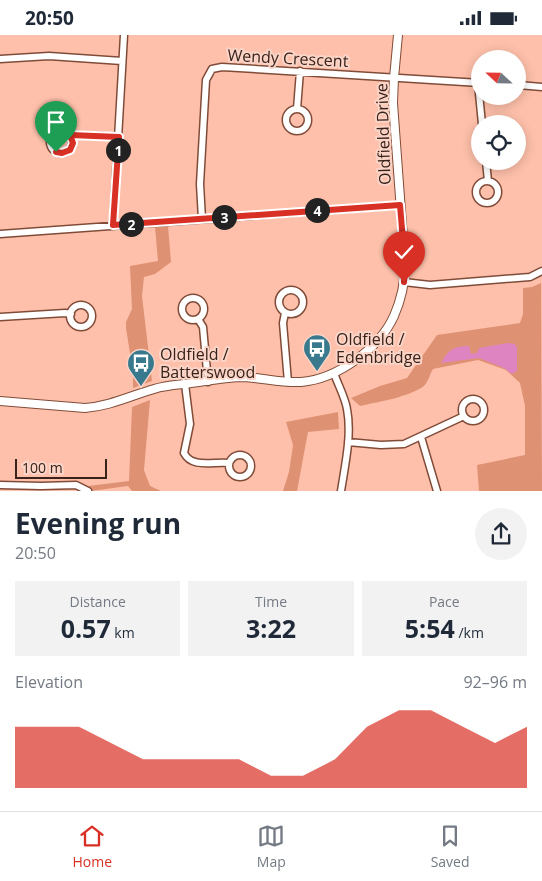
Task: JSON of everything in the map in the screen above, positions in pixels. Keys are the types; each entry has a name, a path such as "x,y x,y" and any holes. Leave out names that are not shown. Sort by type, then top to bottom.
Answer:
{"street":[{"path":"113,225 124,35"},
{"name":"Oldfield Drive","path":"0,401 98,407 112,404 156,388 185,384 243,377 302,382 334,373 349,365 377,342 394,317 404,282 405,265 393,103 398,35"},
{"path":"0,59 49,56 122,61"},
{"name":"Wendy Crescent","path":"202,219 200,184 206,80 212,69 222,67 300,71 471,83"},
{"path":"298,109 300,71"},
{"path":"526,86 542,87"},
{"path":"70,135 119,137"},
{"path":"487,170 488,181"},
{"path":"0,234 400,205"},
{"path":"404,282 430,285 457,283 530,277 542,271"},
{"path":"286,313 283,323 288,381"},
{"path":"0,317 71,314"},
{"path":"198,319 203,327 208,382"},
{"path":"334,373 347,410 348,442 341,491"},
{"path":"185,384 190,424 184,453 186,458 196,463 228,463"},
{"path":"348,442 389,445 404,443 421,437 464,416"},
{"path":"421,437 437,491"},
{"path":"0,485 76,485 88,491"}],"shaded area":[{"path":"168,226 171,262 155,274 144,277 142,296 152,381 133,388 133,372 126,328 126,322 132,309 130,266 158,261 155,227"},
{"path":"541,283 542,491 479,491 477,465 525,455 525,406 520,383 506,370 478,360 433,369 424,386 402,396 360,406 351,398 380,386 407,378 437,335 520,323 523,314 523,288"},
{"path":"508,343 515,344 517,348 517,371 512,374 504,368 479,358 441,363 446,355 455,348 469,346 471,354 477,353 479,348"},
{"path":"150,400 144,470 150,486 161,491 132,491 128,486 91,491 88,486 129,481 132,407"},
{"path":"338,412 339,429 308,432 297,491 283,491 289,472 293,445 286,422"}],"place":[{"name":"Oldfield / Edenbridge","path":"317,372"},
{"name":"Oldfield / Batterswood","path":"141,387"}],"route":[{"path":"56,152 62,153 70,150 73,143 70,135 119,137 113,225 400,205 405,265 404,282"}]}
